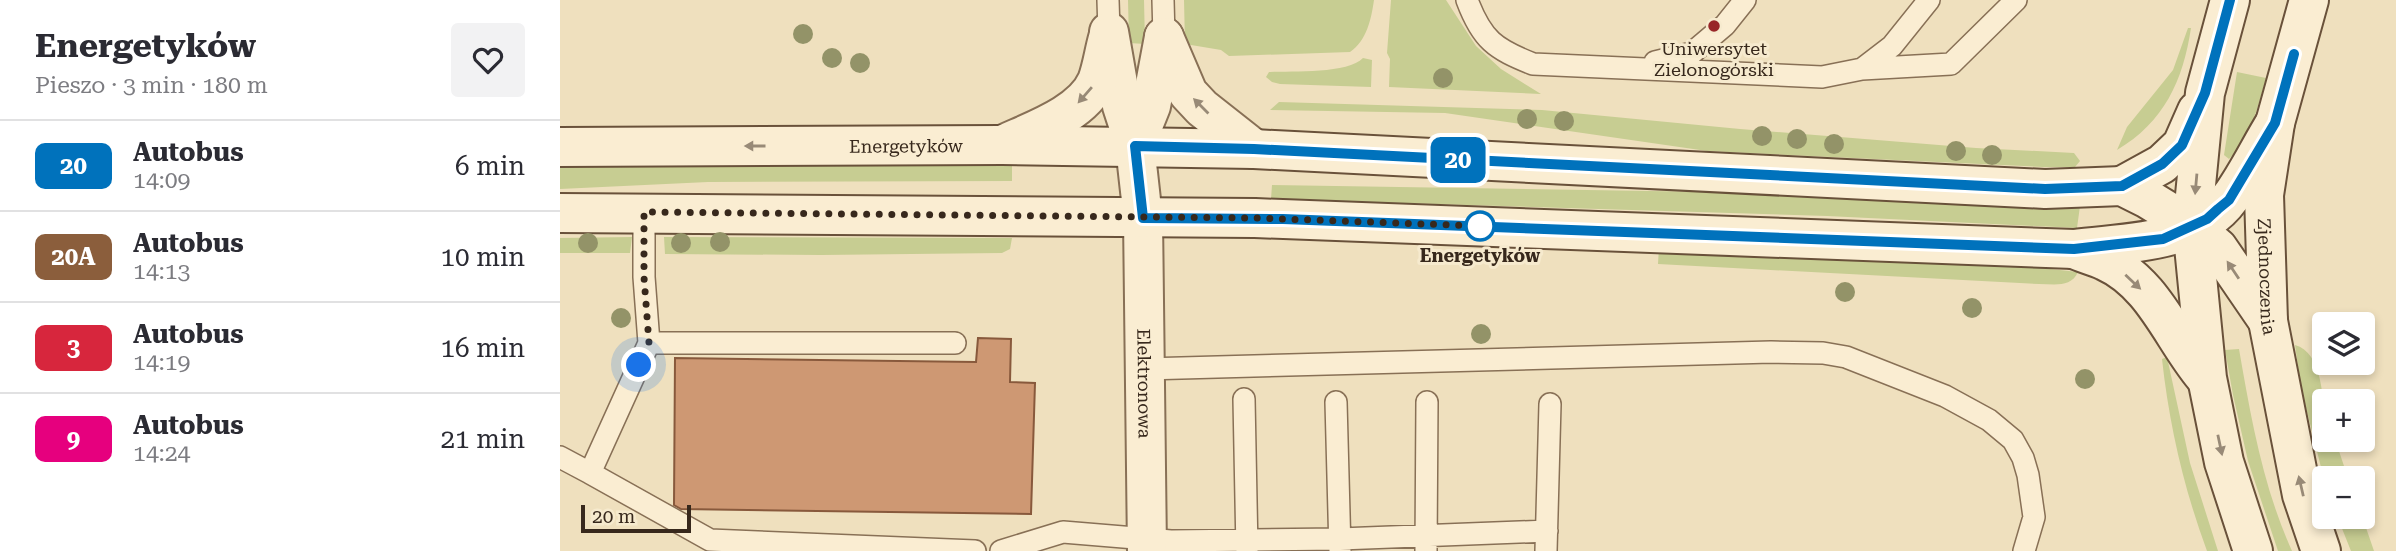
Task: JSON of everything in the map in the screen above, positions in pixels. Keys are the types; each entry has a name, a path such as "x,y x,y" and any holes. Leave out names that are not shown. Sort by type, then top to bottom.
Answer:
{"main road":[{"path":"2122,186 2162,164 2182,145 2205,93 2230,0"},
{"name":"Zjednoczenia","path":"2309,0 2275,123 2264,195 2268,321 2302,495 2321,551"},
{"path":"1002,145 1055,121 1085,98 1096,82 1109,16"},
{"name":"Elektronowa","path":"1109,16 1122,106 1135,146 1143,218 1147,546"},
{"path":"1135,146 1151,106 1163,19"},
{"path":"1163,19 1188,93 1202,108 1254,149"},
{"path":"2205,93 2192,226 2207,378 2224,463 2253,551"},
{"path":"560,213 1255,218 2074,249 2163,239 2207,219 2229,200 2275,123"},
{"name":"Energetyków","path":"560,147 1135,146 1254,149 2045,189 2122,186 2192,226 2218,248 2268,321"},
{"path":"2074,249 2105,261 2123,273 2152,300 2193,363 2207,378"}],"lane":[{"path":"1468,0 1476,24 1502,51 1533,64 1822,77 1862,69 1951,64 2016,0"},
{"path":"1633,68 1692,53 1725,25 1745,0"},
{"path":"1862,69 1892,46 1929,0"},
{"path":"590,473 649,343 644,277 644,212"},
{"path":"649,343 955,343"},
{"path":"1144,369 1771,352 1823,353 1846,357 1945,396 1989,420 2013,440 2023,458 2028,475 2034,517 2024,551"},
{"path":"1244,399 1247,545"},
{"path":"1336,402 1340,545"},
{"path":"1425,543 1427,402"},
{"path":"1001,551 1063,532 1147,546 1546,541 1550,404"},
{"path":"560,457 710,540 975,551"}],"green space":[{"path":"1128,0 1144,0 1145,44 1129,43"},
{"path":"1184,0 1374,0 1364,36 1350,52 1229,56 1221,50 1185,44"},
{"path":"1391,0 1446,0 1476,46 1501,69 1541,94 1389,87 1390,59 1387,53"},
{"path":"2188,28 2191,28 2183,65 2169,98 2147,127 2117,150 2127,127 2173,70"},
{"path":"1363,58 1372,60 1371,87 1280,84 1266,77 1269,72 1319,71 1345,67"},
{"path":"2237,72 2266,78 2248,132 2229,159 2224,155"},
{"path":"1279,102 1542,110 1740,129 2074,153 2080,161 2075,167 2043,167 1707,151 1445,113 1270,110"},
{"path":"560,166 1012,166 1012,181 708,182 560,189"},
{"path":"1272,185 1776,193 2080,206 2077,228 1827,216 1271,199"},
{"path":"632,237 630,253 560,253 560,238"},
{"path":"664,237 1012,238 1010,249 1002,253 821,255 665,254"},
{"path":"1659,247 2023,266 2078,272 2067,283 2050,284 1658,264"},
{"path":"2295,345 2312,358 2312,375 2319,375 2321,385 2322,389 2312,389 2312,432 2301,388"},
{"path":"2239,349 2253,426 2266,477 2292,551 2278,551 2248,461 2225,350"},
{"path":"2167,357 2190,463 2218,551 2207,551 2184,480 2165,383 2162,359"},
{"path":"2317,452 2339,452 2344,466 2321,466"},
{"path":"2342,529 2366,529 2374,551 2351,551"}],"building":[{"path":"978,338 1011,339 1010,382 1035,383 1031,514 681,509 674,505 675,358 976,362"}],"bus line":[{"name":"20","path":"2230,0 2205,93 2182,145 2162,164 2122,186 2045,189 1254,149 1135,146 1143,218 1255,218 2074,249 2163,239 2207,219 2229,200 2275,123 2294,54"}],"place":[{"name":"Uniwersytet Zielonogórski","path":"1714,26"},
{"name":"Energetyków","path":"1480,226"}],"route":[{"path":"639,365 649,343 644,277 644,212 1255,218 1480,226"}]}
